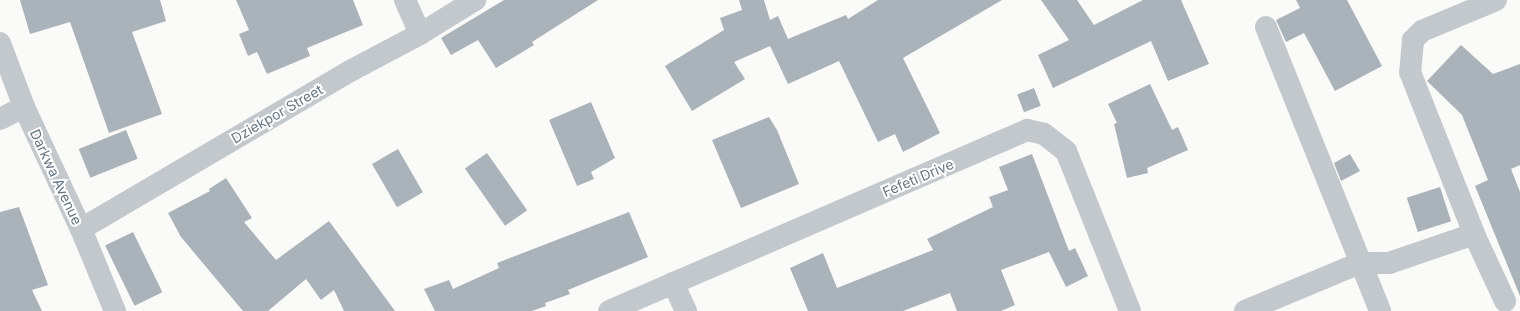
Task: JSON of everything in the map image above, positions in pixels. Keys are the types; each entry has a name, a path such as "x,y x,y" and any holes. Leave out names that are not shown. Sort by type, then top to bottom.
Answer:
{"street":[{"path":"405,0 420,34"},
{"name":"Dziekpor Street","path":"80,229 352,70 420,34 475,0"},
{"path":"1496,0 1422,31 1413,40 1410,72 1474,234 1512,302"},
{"path":"1266,27 1380,311"},
{"name":"Darkwa Avenue","path":"0,43 24,108 80,229 115,311"},
{"path":"0,119 24,108"},
{"name":"Fefeti Drive","path":"609,311 1027,130 1044,134 1066,151 1130,311"},
{"path":"1245,311 1360,263 1389,263 1474,234"},
{"path":"673,283 686,311"}],"building":[{"path":"20,0 160,0 166,21 132,32 162,114 109,133 70,22 30,34"},
{"path":"236,0 353,0 363,25 307,48 310,56 267,74 257,52 248,56 239,34 249,30"},
{"path":"504,0 598,0 532,42 534,45 496,68 478,40 451,55 441,38"},
{"path":"739,0 764,0 770,20 778,16 788,39 846,15 848,19 878,0 1002,0 903,58 940,133 903,152 895,134 878,142 839,61 788,84 770,46 734,62 745,79 692,111 665,66 724,30 720,18 742,10"},
{"path":"1041,0 1077,0 1094,25 1143,0 1181,0 1209,64 1168,81 1151,41 1053,88 1038,55 1069,40"},
{"path":"1296,0 1347,0 1382,66 1335,91 1304,33 1286,42 1276,20 1300,8"},
{"path":"1461,45 1493,74 1520,64 1520,165 1511,169 1520,192 1520,296 1475,186 1488,180 1462,115 1427,81"},
{"path":"1150,84 1172,130 1178,127 1188,150 1147,168 1148,173 1127,178 1114,124 1117,123 1108,104"},
{"path":"1034,88 1041,106 1024,112 1017,94"},
{"path":"591,102 615,158 591,172 594,179 577,186 549,120"},
{"path":"769,117 777,130 799,184 741,208 712,140"},
{"path":"126,130 138,159 90,178 79,149"},
{"path":"398,149 423,192 397,207 372,164"},
{"path":"487,153 527,210 505,226 465,168"},
{"path":"1032,154 1069,251 1075,248 1088,276 1066,287 1049,252 1001,270 1015,305 1001,311 957,311 950,293 903,311 808,311 790,268 823,253 837,288 933,250 927,239 993,207 989,197 1008,190 999,167"},
{"path":"1350,154 1360,171 1341,181 1334,163"},
{"path":"226,178 252,218 244,222 276,260 329,221 395,311 344,311 334,290 321,300 306,279 268,311 243,311 181,237 168,213 210,191 209,189"},
{"path":"1440,187 1451,221 1418,232 1407,198"},
{"path":"19,207 48,285 32,290 42,311 0,311 0,212"},
{"path":"629,212 648,257 568,290 570,294 545,303 546,306 532,311 435,311 424,289 449,280 453,289 499,268 497,263"},
{"path":"133,232 162,292 135,306 105,246"}]}
